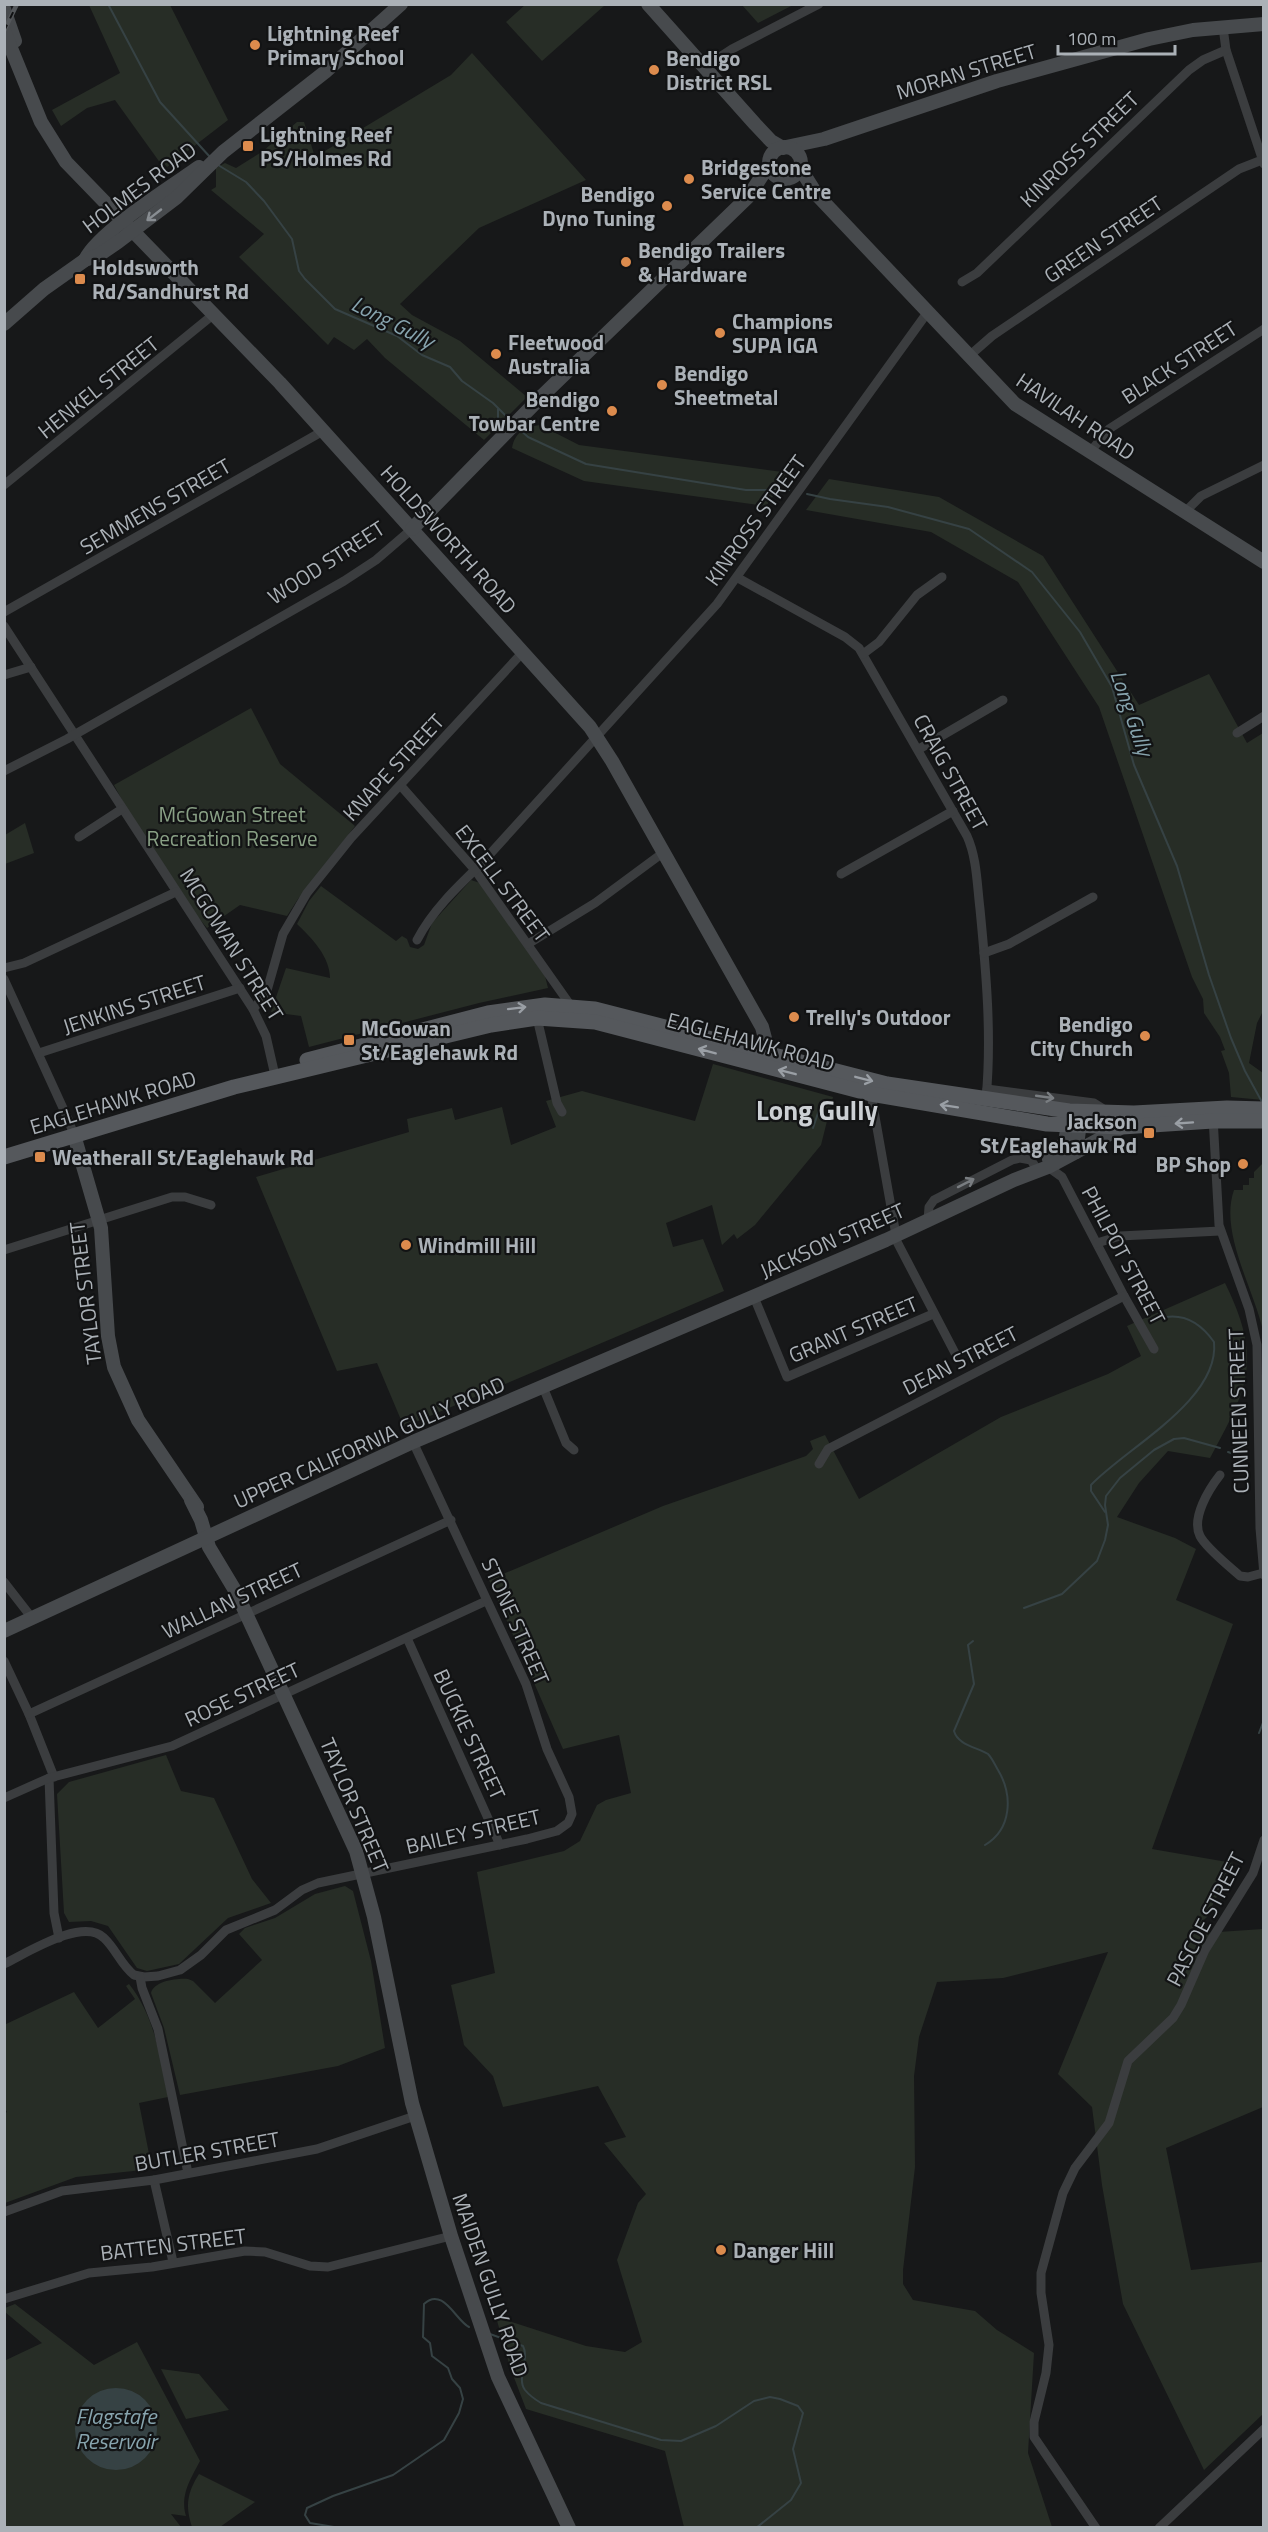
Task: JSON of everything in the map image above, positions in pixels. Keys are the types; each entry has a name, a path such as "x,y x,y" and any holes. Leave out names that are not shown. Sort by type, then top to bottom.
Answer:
{"main road":[{"name":"EAGLEHAWK ROAD","path":"4,1156 234,1087 338,1052 503,1009 545,1005 571,1006 625,1016 872,1094 1047,1124 1102,1111 1213,1115 1262,1113"},
{"name":"EAGLEHAWK ROAD","path":"275,1074 491,1025 537,1018 572,1019 601,1023 878,1082 986,1094 1075,1119 1122,1127 1213,1115"},
{"path":"986,1094 990,1107 1047,1124"}],"street":[{"name":"HOLMES ROAD","path":"4,324 38,294 85,260 99,255 127,227 176,198 214,159 325,72 402,4"},
{"path":"648,4 771,141 795,151 800,164 795,175 784,179 773,174 755,124"},
{"path":"659,4 706,66"},
{"path":"706,66 819,4"},
{"name":"HOLDSWORTH ROAD","path":"4,9 28,89"},
{"name":"MORAN STREET","path":"784,147 824,139 997,81 1164,35 1263,24"},
{"path":"1222,27 1226,50 1263,162"},
{"name":"HOLDSWORTH ROAD","path":"4,31 46,133 87,186 214,314 323,430 597,736 762,1028 767,1041 765,1059"},
{"name":"KINROSS STREET","path":"962,282 977,273 1189,70 1203,60 1226,50"},
{"name":"MORAN STREET","path":"800,164 824,139"},
{"path":"769,163 774,152 784,147"},
{"name":"GREEN STREET","path":"968,357 992,336 1239,169 1263,162"},
{"name":"WOOD STREET","path":"4,771 74,735 344,581 376,560 412,529 514,425 748,197 769,163"},
{"name":"HAVILAH ROAD","path":"800,164 817,195 1015,404 1263,562"},
{"name":"WOOD STREET","path":"748,197 784,179"},
{"name":"HAVILAH ROAD","path":"784,179 817,195"},
{"name":"KINROSS STREET","path":"417,940 428,921 717,604 738,578 902,344 927,313"},
{"name":"HENKEL STREET","path":"4,485 214,314"},
{"name":"BLACK STREET","path":"1090,452 1108,429 1263,329"},
{"name":"SEMMENS STREET","path":"4,612 323,430"},
{"path":"1185,512 1201,496 1263,465"},
{"path":"863,654 879,642 917,595 942,577"},
{"name":"CRAIG STREET","path":"738,578 845,637 863,654 919,749 972,847 984,953 988,1033 986,1094"},
{"name":"MCGOWAN STREET","path":"4,626 253,1009 266,1036 275,1074"},
{"name":"KNAPE STREET","path":"253,1009 266,994 283,934 302,900 351,838 523,652"},
{"path":"4,675 31,667"},
{"path":"919,749 1003,700"},
{"path":"1236,733 1263,716"},
{"name":"EXCELL STREET","path":"401,786 475,870 571,1006"},
{"path":"79,837 122,809"},
{"path":"841,874 953,811"},
{"path":"528,944 595,903 663,852"},
{"path":"4,968 24,963 176,892"},
{"path":"984,953 1009,944 1093,897"},
{"path":"4,979 69,1119 74,1135"},
{"name":"JENKINS STREET","path":"39,1053 240,988"},
{"path":"537,1018 562,1112"},
{"path":"872,1094 896,1236 933,1314 955,1353"},
{"name":"EAGLEHAWK ROAD","path":"986,1094 1094,1103 1102,1111"},
{"name":"CUNNEEN STREET","path":"1213,1115 1220,1231 1249,1309 1257,1345 1260,1535 1263,1574"},
{"path":"1075,1119 1076,1152"},
{"name":"JACKSON STREET","path":"1041,1168 1061,1152 1075,1119"},
{"name":"JACKSON STREET","path":"754,1297 896,1236 1062,1160 1122,1127"},
{"name":"TAYLOR STREET","path":"74,1135 99,1220 108,1336 114,1367 138,1420 191,1500 211,1536 209,1547 236,1592 350,1838 363,1874 376,1925 415,2116"},
{"name":"JACKSON STREET","path":"928,1220 929,1206 934,1200 1012,1160 1027,1158 1041,1168"},
{"name":"PHILPOT STREET","path":"1062,1160 1062,1177 1154,1348"},
{"name":"PHILPOT STREET","path":"1041,1168 1062,1177"},
{"path":"4,1250 176,1196 211,1205"},
{"path":"1097,1244 1120,1236 1220,1231"},
{"name":"DEAN STREET","path":"819,1464 828,1449 1124,1296"},
{"name":"GRANT STREET","path":"754,1297 787,1377 933,1314"},
{"name":"UPPER CALIFORNIA GULLY ROAD","path":"4,1631 413,1442 754,1297"},
{"path":"543,1387 566,1443 574,1450"},
{"name":"STONE STREET","path":"413,1442 531,1696 547,1749 569,1797 571,1819"},
{"path":"1220,1475 1210,1489 1200,1514 1197,1525 1200,1536 1240,1576 1263,1574"},
{"name":"WALLAN STREET","path":"29,1714 451,1520"},
{"path":"4,1582 32,1618"},
{"name":"ROSE STREET","path":"4,1797 52,1778 165,1749 486,1601"},
{"name":"BUCKIE STREET","path":"407,1638 500,1845"},
{"path":"4,1661 29,1714 52,1778 54,1913 59,1938"},
{"name":"BAILEY STREET","path":"140,1977 158,1976 180,1970 201,1955 226,1930 279,1908 310,1886 556,1831 571,1819"},
{"name":"PASCOE STREET","path":"1096,2528 1034,2437 1034,2422 1048,2360 1049,2345 1041,2293 1043,2261 1066,2184 1108,2123 1128,2061 1177,2011 1205,1950 1253,1873 1263,1840"},
{"path":"1253,1873 1263,1875"},
{"path":"4,1964 59,1938 79,1931 95,1932 106,1940 129,1971 140,1977 161,2042 188,2173"},
{"name":"BUTLER STREET","path":"4,2212 62,2191 154,2180 317,2149 415,2116"},
{"name":"MAIDEN GULLY ROAD","path":"415,2116 451,2236 498,2377 569,2528"},
{"path":"154,2180 173,2262"},
{"name":"BATTEN STREET","path":"5,2298 89,2273 144,2268 233,2252 255,2251 276,2254 310,2266 327,2267 451,2236"},
{"path":"1159,2528 1263,2429"}],"green space":[{"path":"89,5 170,5 228,120 167,167 163,162 161,164 115,100 87,108 61,126 52,110 120,73"},
{"path":"525,5 605,5 542,61 506,22"},
{"path":"742,5 793,5 758,23"},
{"path":"472,53 586,180 479,228 400,304 412,315 460,341 527,397 484,440 385,358 367,339 354,350 334,337 328,345 239,257 264,234 211,190 216,187 216,168 225,163 236,168 263,151 297,122 304,122 315,157 451,75"},
{"path":"540,425 579,445 790,473 766,506 584,481 512,448 518,434 530,427"},
{"path":"829,479 939,497 1043,556 1139,705 1209,674 1247,743 1263,733 1264,1009 1257,1023 1249,1063 1263,1073 1263,1100 1231,1097 1229,1073 1221,1051 1225,1050 1220,1037 1204,1013 1203,999 1192,977 1099,707 1018,582 931,532 806,510"},
{"name":"McGowan Street Recreation Reserve","path":"251,708 280,764 355,826 287,916 240,905 207,928 192,910 135,824 114,785"},
{"path":"25,823 34,853 5,864 5,835"},
{"path":"471,880 480,883 545,976 548,988 479,1003 309,1047 301,1016 271,1012 286,968 330,978 324,955 297,924 309,901 321,886 396,941 402,936 407,939 410,947 418,949 424,945 432,923"},
{"path":"713,1064 833,1097 821,1145 755,1225 737,1239 734,1234 722,1245 712,1205 666,1223 673,1247 703,1239 724,1291 404,1427 377,1363 337,1371 256,1177 409,1132 407,1119 452,1108 455,1120 502,1107 511,1145 556,1127 546,1101 582,1091 695,1121"},
{"path":"1263,1163 1263,1331 1234,1242 1231,1206 1234,1190 1243,1190 1243,1185 1249,1185 1249,1178 1254,1178 1254,1172"},
{"path":"1225,1283 1237,1310 1247,1354 1246,1373 1234,1412 1210,1458 1168,1451 1139,1483 1117,1517 1175,1538 1196,1549 1176,1600 1233,1624 1152,1849 1233,1863 1207,1917 1189,1934 1263,1929 1263,2107 1166,2148 1191,2270 1262,2262 1263,2264 1263,2414 1204,2470 1123,2304 1102,2185 1092,2107 1058,2074 1108,1952 1003,1978 937,1982 919,2037 914,2076 915,2167 903,2284 913,2300 975,2311 997,2330 1034,2353 1028,2453 1052,2527 684,2527 665,2451 526,2409 510,2367 496,2317 586,2346 625,2352 642,2342 617,2260 638,2203 646,2194 604,2143 626,2137 598,2086 503,2107 493,2076 464,2045 451,1985 495,1973 477,1872 564,1851 580,1841 597,1805 631,1793 619,1735 563,1749 489,1580 663,1506 806,1456 813,1449 810,1441 825,1435 859,1499 1001,1417 1108,1374 1141,1356 1127,1326"},
{"path":"166,1755 181,1791 214,1798 252,1879 271,1903 228,1918 179,1964 147,1971 137,1968 108,1926 91,1921 69,1922 64,1913 57,1794 69,1782"},
{"path":"345,1886 353,1891 371,1961 385,2048 338,2066 180,2095 164,2028 151,1993 153,1989 167,1981 188,1979 193,1981 215,2003 262,1960 239,1934 245,1928 275,1918 315,1894"},
{"path":"129,1984 151,2023 168,2097 139,2103 151,2164 143,2166 143,2170 76,2177 5,2203 4,2114 7,2112 4,2107 4,2025 74,1992 98,2028 135,1999 126,1986"},
{"path":"15,2304 94,2365 137,2342 200,2461 185,2494 186,2516 171,2514 181,2527 5,2527 4,2361 42,2343 5,2312 5,2308"},
{"path":"161,2369 199,2374 229,2410 186,2419"},
{"path":"199,2474 255,2502 220,2527 192,2527 188,2513 188,2500"}],"water":[{"name":"Flagstafe Reservoir","path":"116,2388 132,2391 145,2400 154,2413 157,2429 154,2445 145,2458 132,2467 116,2470 100,2467 87,2458 78,2445 75,2429 78,2413 87,2400 100,2391"}],"waterway":[{"name":"Long Gully","path":"108,4 160,102 210,157"},
{"name":"Long Gully","path":"218,165 246,182 264,201 292,239 299,271 335,309 397,336 422,355 450,367 462,381 493,403 510,420"},
{"path":"498,409 498,424"},
{"name":"Long Gully","path":"518,428 528,437 586,464 746,490 789,490"},
{"name":"Long Gully","path":"807,494 888,507 969,529 1032,572 1080,632 1112,687 1134,765 1177,866 1209,975 1231,1038 1262,1102"},
{"path":"813,1128 822,1101"},
{"path":"1105,1512 1091,1491 1091,1485 1187,1403 1202,1384 1212,1363 1214,1342 1204,1330 1187,1319 1166,1317"},
{"path":"1024,1608 1062,1594 1097,1561 1108,1525 1106,1496 1120,1478 1154,1450 1174,1439 1184,1438 1220,1448"},
{"path":"1228,1452 1240,1456 1248,1455"},
{"path":"973,1641 968,1645 974,1684 954,1731 963,1743 988,1754 1003,1780 1008,1800 1005,1821 1001,1830 985,1845"},
{"path":"1259,1733 1264,1720"},
{"path":"340,2528 310,2523 305,2515 307,2508 333,2496 393,2475 444,2440 459,2413 463,2399 460,2388 452,2379 448,2368 432,2356 430,2343 423,2337 424,2304 437,2299 443,2302 469,2327"},
{"path":"490,2334 523,2346 525,2351 523,2385 528,2394 541,2403 661,2440 681,2441 716,2426 754,2401 770,2397 798,2406 803,2413 793,2449 801,2483 791,2500 756,2528"}],"railway":[{"path":"4,31 17,4"}],"place":[{"name":"Lightning Reef Primary School","path":"255,45"},
{"name":"Bendigo District RSL","path":"654,70"},
{"name":"Lightning Reef PS/Holmes Rd","path":"248,146"},
{"name":"Bridgestone Service Centre","path":"689,179"},
{"name":"Bendigo Dyno Tuning","path":"667,206"},
{"name":"Bendigo Trailers & Hardware","path":"626,262"},
{"name":"Holdsworth Rd/Sandhurst Rd","path":"80,279"},
{"name":"Champions SUPA IGA","path":"720,333"},
{"name":"Fleetwood Australia","path":"496,354"},
{"name":"Bendigo Sheetmetal","path":"662,385"},
{"name":"Bendigo Towbar Centre","path":"612,411"},
{"name":"Trelly's Outdoor","path":"794,1017"},
{"name":"Bendigo City Church","path":"1145,1036"},
{"name":"McGowan St/Eaglehawk Rd","path":"349,1040"},
{"name":"Jackson St/Eaglehawk Rd","path":"1149,1133"},
{"name":"Weatherall St/Eaglehawk Rd","path":"40,1157"},
{"name":"BP Shop","path":"1243,1164"},
{"name":"Windmill Hill","path":"406,1245"},
{"name":"Danger Hill","path":"721,2250"}],"district":[{"name":"Long Gully","path":"817,1109"}]}
